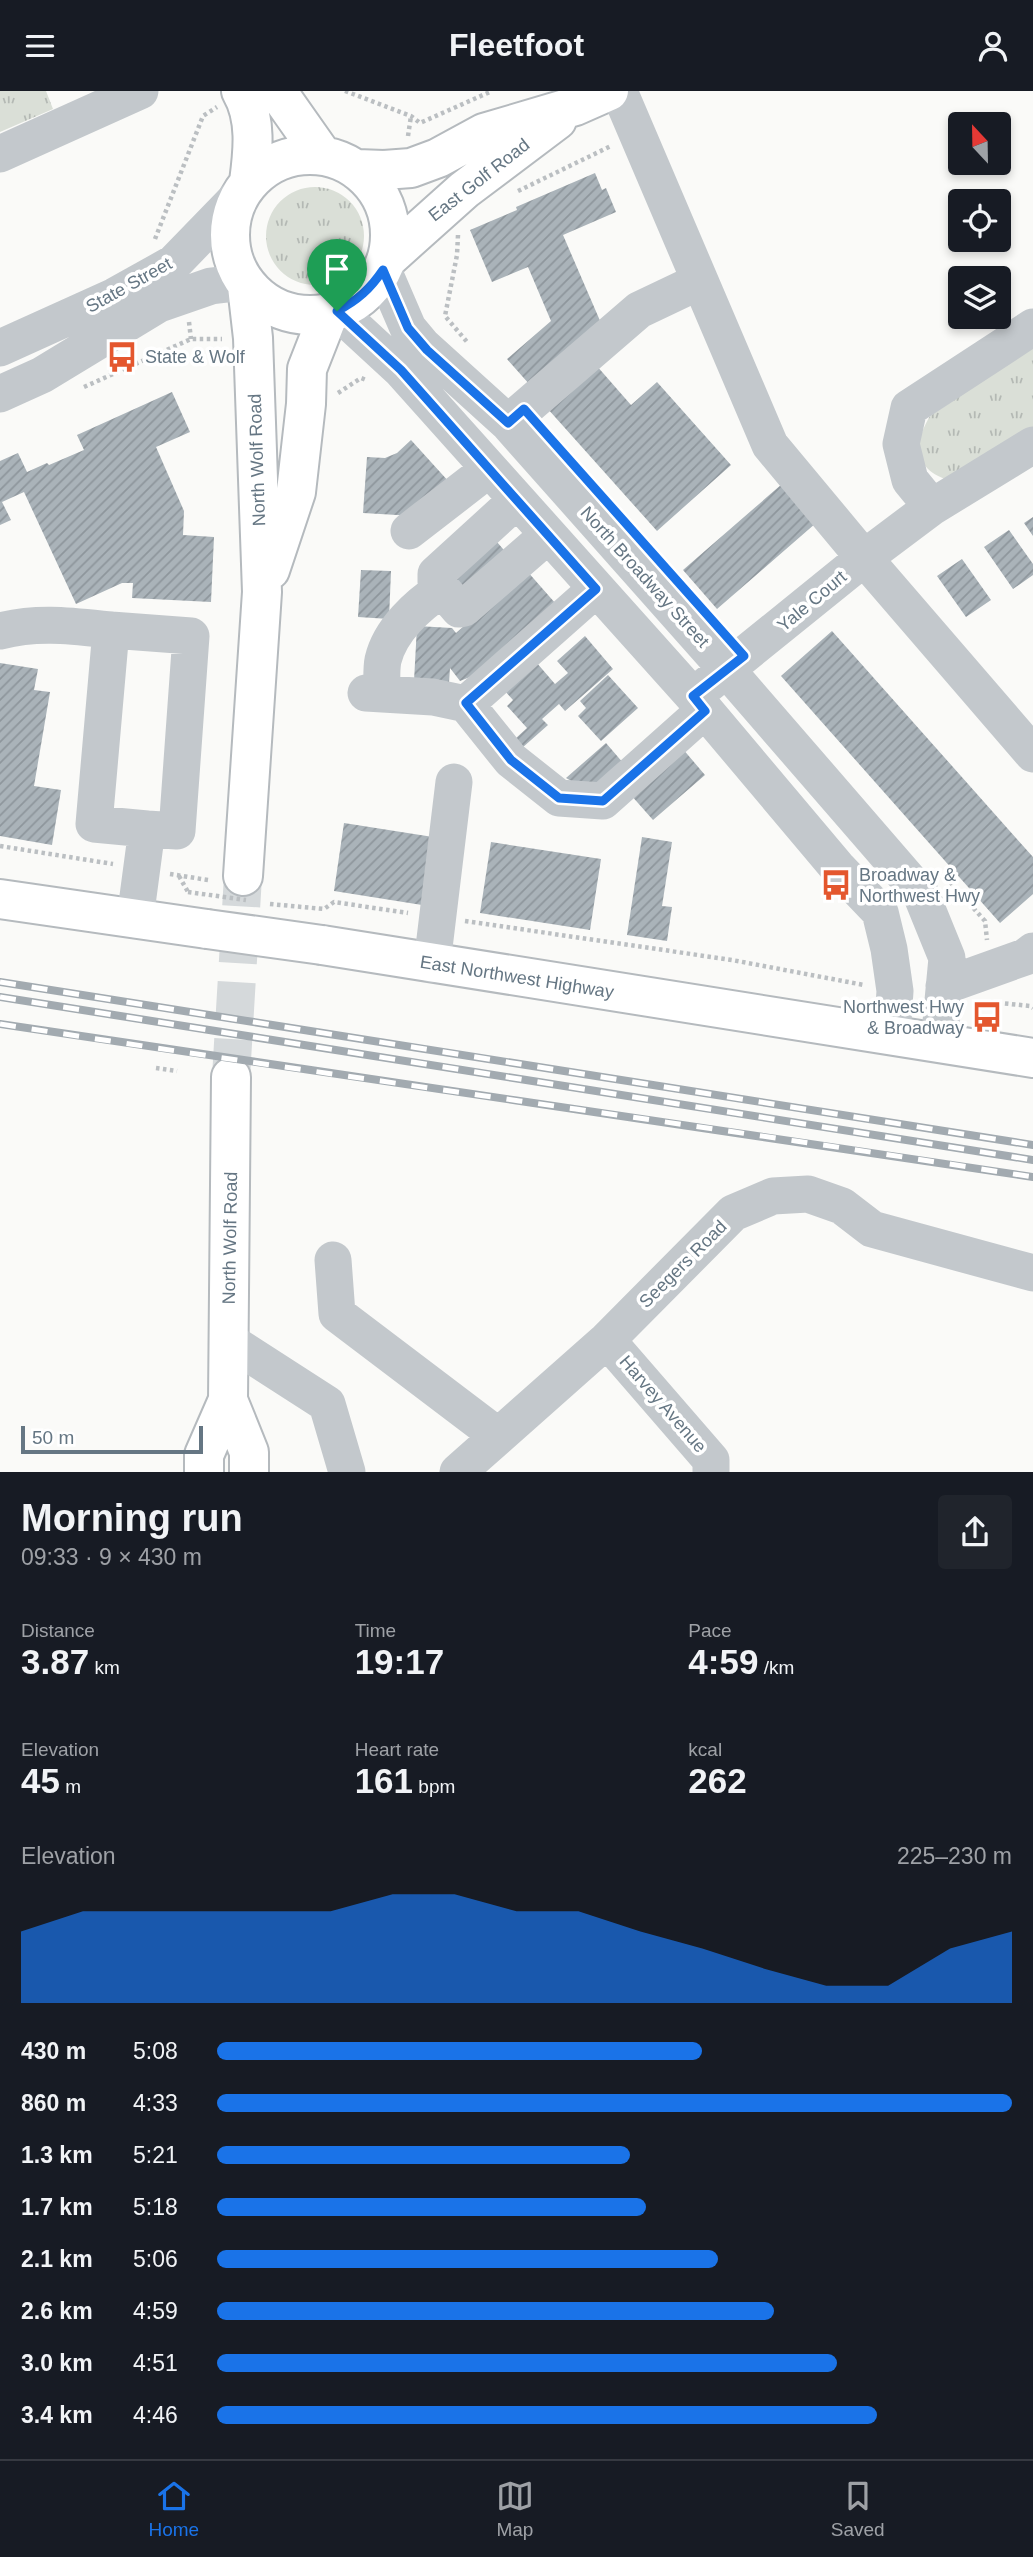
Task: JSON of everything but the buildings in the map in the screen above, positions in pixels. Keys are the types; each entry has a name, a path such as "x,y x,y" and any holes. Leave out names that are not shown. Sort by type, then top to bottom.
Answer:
{"main road":[{"path":"277,91 282,102 322,155"},
{"name":"East Golf Road","path":"357,169 411,167 438,158 484,133 575,106 609,91"},
{"path":"228,99 250,120 254,145 244,188 230,224 232,255 246,284 270,305 299,315 333,312 356,301 372,287 385,264 391,234 387,209 375,187 357,169 322,155 295,156 270,165 244,188"},
{"name":"East Golf Road","path":"385,264 464,190 575,106"},
{"name":"North Wolf Road","path":"235,886 262,592 253,338 246,284"},
{"name":"North Wolf Road","path":"262,592 296,492 306,404 307,369 333,312"},
{"name":"East Northwest Highway","path":"0,899 322,945 1033,1058"},
{"name":"North Wolf Road","path":"204,1472 204,1455 228,1400 232,1077"},
{"name":"North Wolf Road","path":"228,1400 249,1452 249,1472"}],"street":[{"path":"0,154 140,91"},
{"path":"619,91 770,445 864,558 1026,733"},
{"name":"State Street","path":"0,348 115,296 174,263 244,188"},
{"name":"North Broadway Street","path":"385,264 408,328 427,350 508,423 921,894 947,958 939,1043"},
{"path":"508,423 639,310 700,281"},
{"name":"State Street","path":"0,394 42,375 159,304 211,286 246,284"},
{"path":"333,312 401,370 699,703 836,867 880,912 904,932 916,956 923,1006 939,1043"},
{"path":"932,507 910,480 901,445 909,408 1033,327"},
{"name":"Yale Court","path":"466,703 511,760 559,798 603,801 699,703 727,670 864,558 932,507 1033,445"},
{"path":"409,531 489,469"},
{"path":"517,500 436,574 436,582 459,609 464,608 548,535"},
{"path":"442,589 421,603 400,628 383,660 374,693 433,697 466,703 596,589"},
{"path":"0,631 49,624 191,636 177,831 94,824 111,630"},
{"path":"432,964 454,782"},
{"path":"135,919 147,829"},
{"path":"880,912 895,991 892,1035"},
{"path":"939,939 1029,954"},
{"path":"944,986 1029,954"},
{"name":"Seegers Road","path":"457,1472 607,1340 733,1213 774,1195 808,1194 842,1206 873,1229 1033,1273"},
{"path":"333,1260 338,1314 498,1436"},
{"name":"Harvey Avenue","path":"607,1340 711,1461 711,1472"},
{"path":"229,1341 327,1404 347,1472"}],"path":[{"path":"345,91 411,116 420,123 492,91"},
{"path":"154,241 203,116 228,99"},
{"path":"516,192 637,134"},
{"path":"463,225 458,234 457,255 445,316 474,350"},
{"path":"72,392 191,339 223,338"},
{"path":"331,397 361,379 372,382"},
{"path":"0,846 235,886"},
{"path":"178,875 188,892 235,886"},
{"path":"948,880 985,921"},
{"path":"269,904 324,909 334,902 732,960 858,984 863,972"},
{"path":"987,1001 1033,1008"},
{"path":"156,1069 177,1071"}],"green space":[{"path":"0,91 46,91 53,109 0,132"},
{"path":"315,187 334,191 350,201 360,217 364,236 360,255 350,271 334,281 315,285 296,281 280,271 270,255 266,236 270,217 280,201 296,191"},
{"path":"1033,347 1033,427 948,480 928,469 923,462 919,446 924,426 930,416"}],"tunnel":[{"path":"231,1077 243,876"}],"railway":[{"path":"0,982 1033,1145"},
{"path":"0,997 1033,1160"},
{"path":"0,1024 1033,1177"}],"place":[{"name":"State & Wolf","path":"122,357"},
{"name":"Broadway & Northwest Hwy","path":"836,885"},
{"name":"Northwest Hwy & Broadway","path":"987,1017"}],"route":[{"path":"383,270 408,328 427,350 508,423 524,409 744,656 693,696 705,711 603,801 559,798 511,760 466,703 596,589 401,370 337,311 356,301 372,287 383,270"}]}
